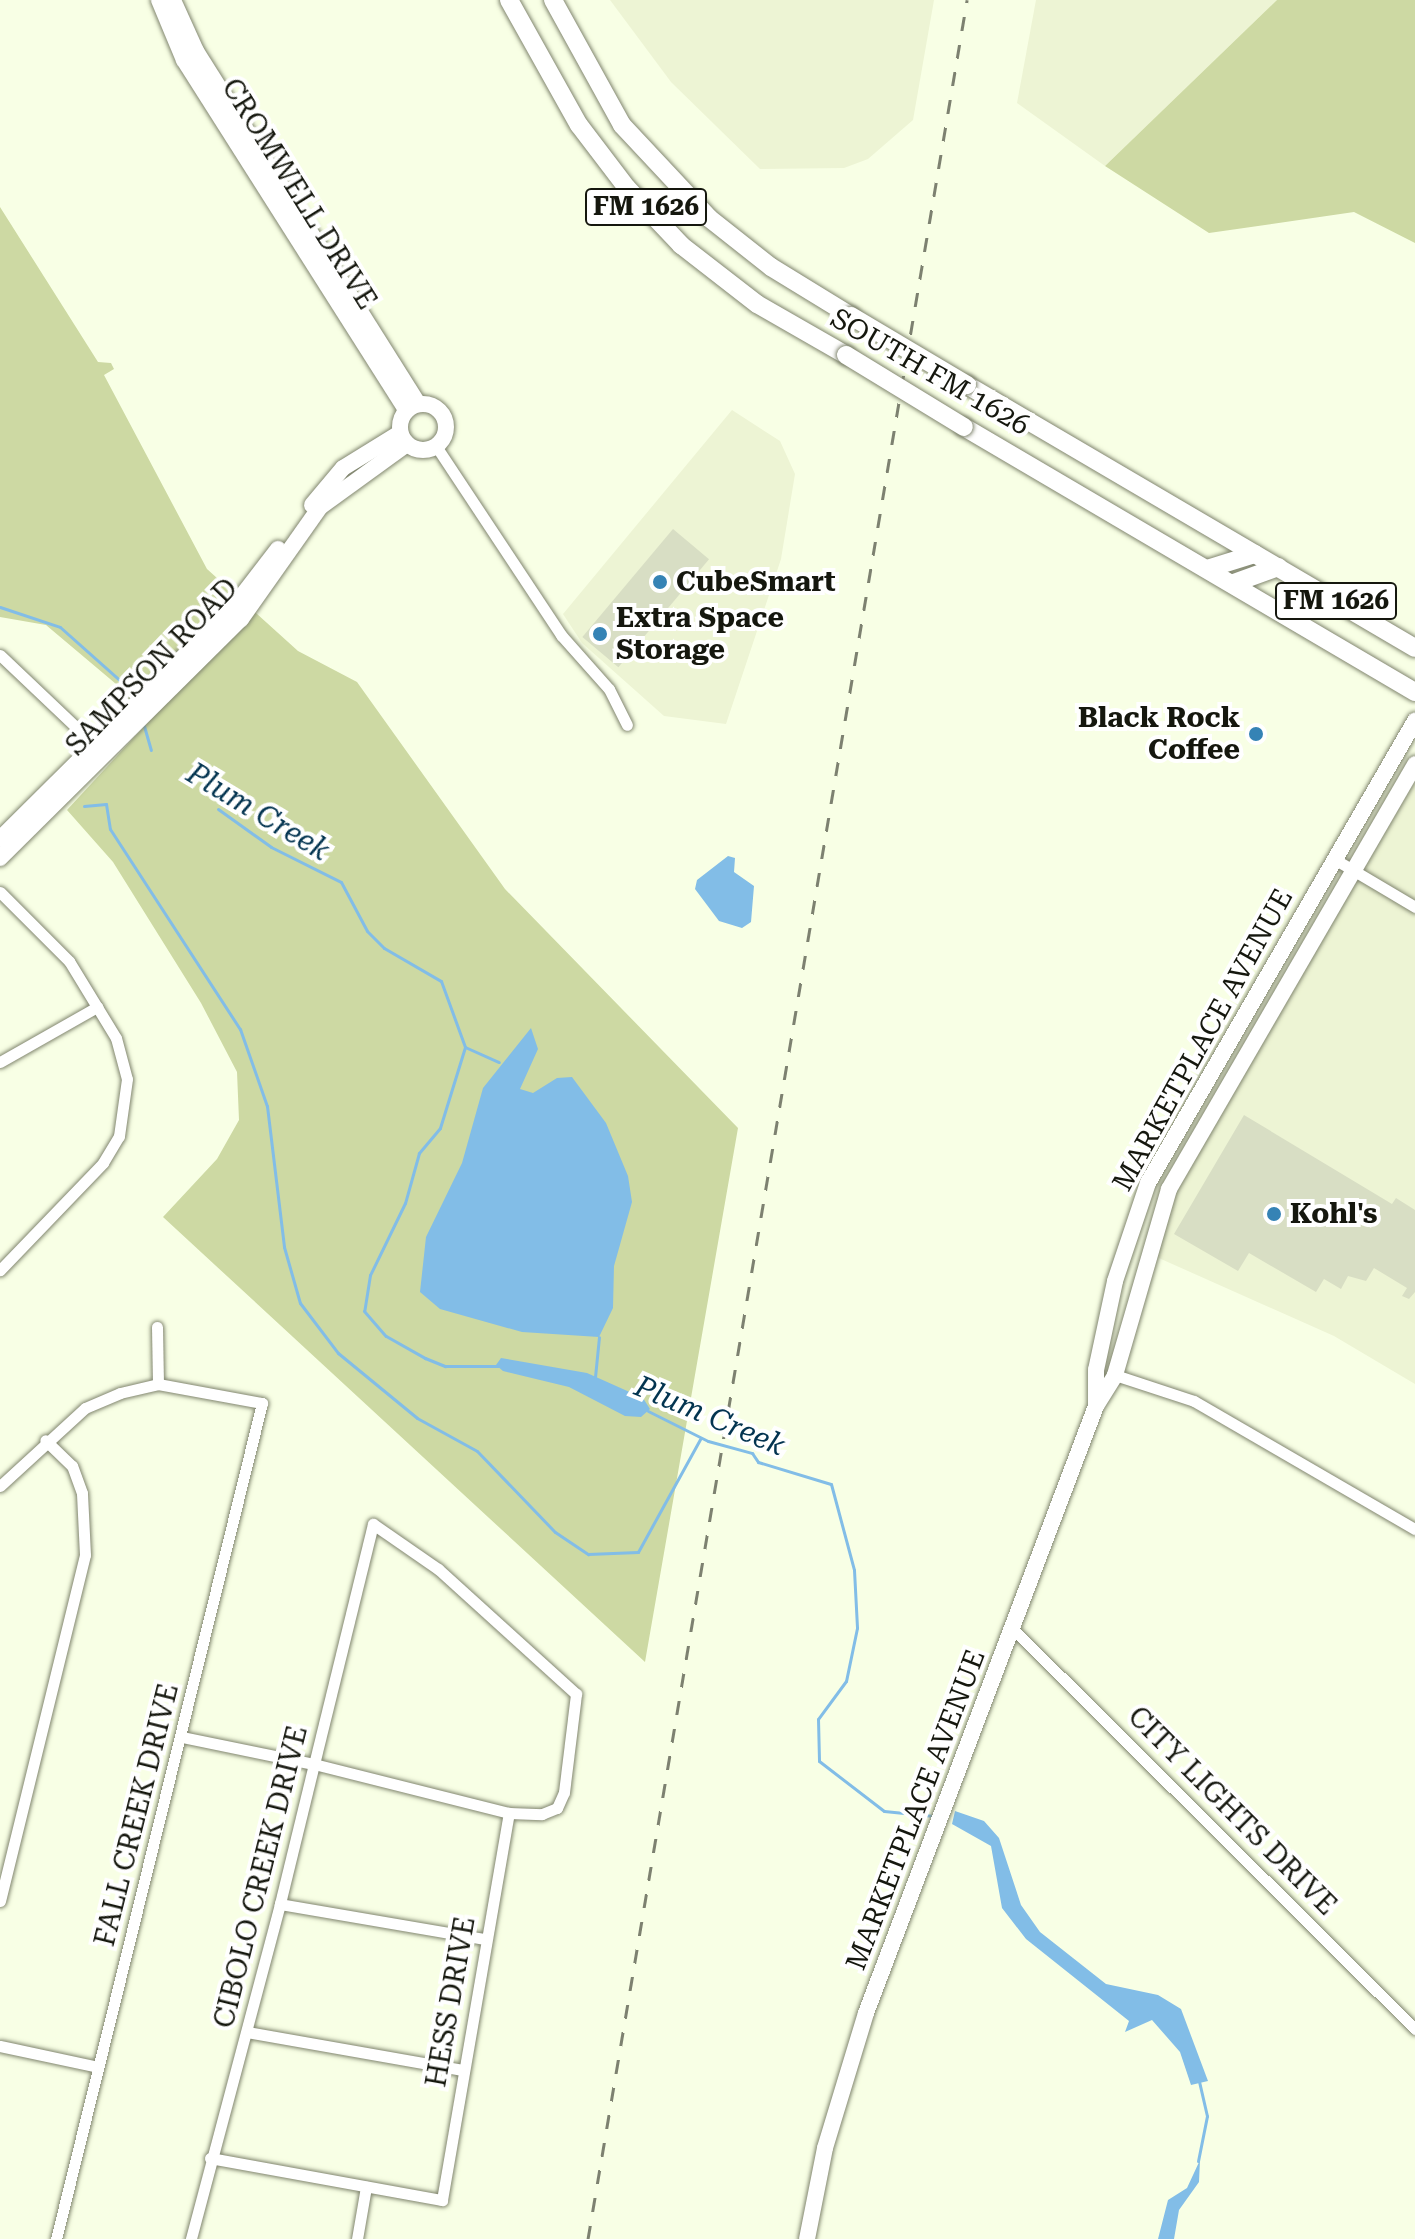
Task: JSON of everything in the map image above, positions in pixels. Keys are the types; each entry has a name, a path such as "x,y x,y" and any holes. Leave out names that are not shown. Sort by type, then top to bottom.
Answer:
{"main road":[{"name":"SOUTH FM 1626","path":"509,0 579,125 660,222 757,304 1210,568 1415,692"},
{"name":"SOUTH FM 1626","path":"553,0 622,125 709,218 771,267 1415,648"},
{"path":"1210,568 1255,554"},
{"path":"1234,583 1278,567"}],"street":[{"name":"CROMWELL DRIVE","path":"159,0 184,60 412,407"},
{"name":"CROMWELL DRIVE","path":"173,0 196,51 412,407"},
{"path":"412,407 438,409 445,421 436,446 421,450 403,439 412,407"},
{"name":"SAMPSON ROAD","path":"0,858 231,610 343,468 403,439"},
{"path":"436,446 561,635 609,689 627,725"},
{"path":"0,655 100,749"},
{"name":"MARKETPLACE AVENUE","path":"1096,1406 1096,1370 1130,1227 1148,1183 1415,721"},
{"name":"SAMPSON ROAD","path":"0,839 100,749"},
{"name":"MARKETPLACE AVENUE","path":"807,2239 825,2148 866,2013 1096,1406 1115,1375 1169,1189 1415,764"},
{"path":"1336,860 1415,907"},
{"path":"0,892 69,961 116,1038 127,1079 119,1136 92,1178 0,1270"},
{"path":"0,1062 97,1007"},
{"path":"0,1486 45,1440 85,1408 158,1384 157,1327"},
{"path":"1096,1370 1194,1401 1415,1529"},
{"name":"FALL CREEK DRIVE","path":"56,2239 262,1403 158,1384"},
{"path":"0,1901 6,1845 85,1555 82,1493 72,1466 45,1440"},
{"name":"CIBOLO CREEK DRIVE","path":"191,2239 210,2158 280,1904 373,1524 438,1569 576,1694 564,1792 557,1808 542,1814 509,1813"},
{"name":"CITY LIGHTS DRIVE","path":"1013,1629 1415,2029"},
{"path":"182,1737 314,1764 509,1813"},
{"name":"HESS DRIVE","path":"366,2187 442,2200 484,1939 509,1813"},
{"path":"280,1904 484,1939"},
{"path":"247,2032 463,2070"},
{"path":"0,2046 98,2067"},
{"path":"210,2158 366,2187 357,2239"}],"shaded area":[{"path":"610,0 934,0 913,120 868,159 844,168 760,169 671,82"},
{"path":"1036,0 1277,0 1105,166 1017,103"},
{"path":"732,410 780,441 795,474 781,559 726,724 664,716 582,643 563,614"},
{"path":"1415,782 1415,1384 1334,1336 1152,1255 1184,1175"}],"green space":[{"path":"1277,0 1415,0 1415,243 1354,212 1209,233 1105,166"},
{"path":"0,207 98,362 111,363 114,369 104,375 207,569 298,651 357,682 505,889 738,1128 645,1662 163,1217 217,1159 239,1120 237,1072 201,1003 113,862 67,810 154,716 46,625 0,617"}],"water":[{"path":"728,856 735,858 734,872 754,886 751,922 742,928 719,921 695,889 697,880"},
{"path":"531,1028 538,1049 520,1089 533,1093 557,1078 572,1077 606,1123 628,1176 632,1202 614,1266 613,1308 599,1337 522,1332 440,1309 420,1292 426,1237 462,1163 483,1088"},
{"path":"501,1358 587,1373 643,1398 650,1409 641,1417 625,1416 569,1387 503,1371 496,1365"},
{"path":"955,1811 984,1821 999,1838 1021,1905 1040,1932 1106,1984 1158,1995 1181,2009 1208,2081 1191,2085 1180,2052 1152,2020 1125,2032 1129,2021 1026,1939 1002,1908 991,1846 952,1824"},
{"path":"1200,2160 1199,2182 1179,2210 1174,2239 1158,2239 1168,2200 1187,2188"}],"building":[{"name":"CubeSmart","path":"673,529 709,559 618,667 582,637"},
{"name":"Kohl's","path":"1244,1115 1392,1204 1396,1198 1415,1210 1415,1292 1409,1299 1402,1296 1407,1288 1374,1268 1366,1281 1348,1276 1341,1289 1324,1279 1316,1292 1249,1253 1238,1271 1174,1234"}],"waterway":[{"name":"Plum Creek","path":"0,607 60,627 134,693"},
{"name":"Plum Creek","path":"144,726 151,750"},
{"path":"84,806 106,804 110,829 240,1029 267,1106 284,1247 300,1303 338,1353 417,1418 477,1451 555,1532 588,1554 638,1552 700,1439"},
{"name":"Plum Creek","path":"218,809 271,847 341,882 367,931 384,948 441,981 465,1047 440,1128 419,1153 405,1203 370,1275 364,1311 386,1336 425,1358 445,1366 498,1366"},
{"path":"465,1047 499,1062"},
{"path":"595,1377 599,1337"},
{"name":"Plum Creek","path":"648,1411 708,1441 752,1453 758,1462 831,1484 854,1570 857,1628 846,1681 818,1719 819,1761 884,1811 934,1816"},
{"name":"Plum Creek","path":"1198,2161 1207,2116 1199,2081"}],"railway":[{"path":"588,2239 967,0"}],"place":[{"name":"CubeSmart","path":"660,582"},
{"name":"Extra Space Storage","path":"600,634"},
{"name":"Black Rock Coffee","path":"1256,734"},
{"name":"Kohl's","path":"1274,1214"}]}
